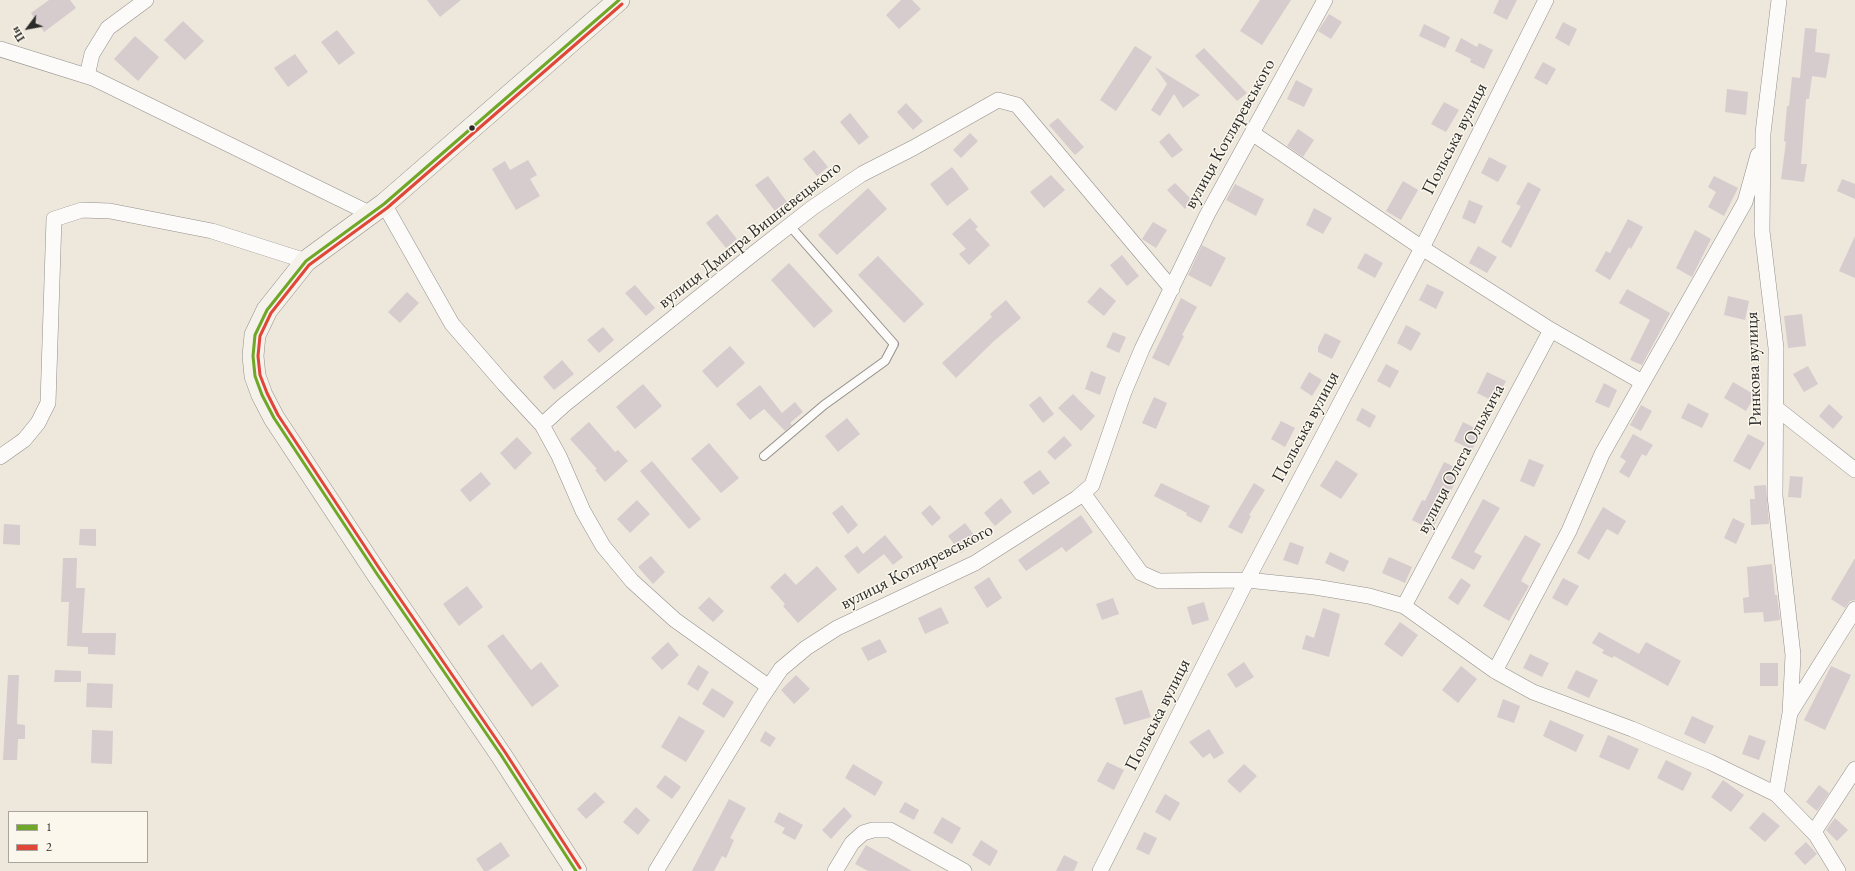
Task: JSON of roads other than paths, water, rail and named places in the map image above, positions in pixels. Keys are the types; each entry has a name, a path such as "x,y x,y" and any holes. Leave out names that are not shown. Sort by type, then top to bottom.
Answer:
{"main road":[{"path":"576,871 501,755 302,464 262,395 255,376 253,356 256,335 267,310 306,261 378,209 619,0"}],"street":[{"path":"87,76 92,54 108,28 146,0"},
{"name":"вулиця Котляревського","path":"656,871 781,669 806,648 832,631 975,563 1083,493 1092,485 1124,392 1207,215 1325,0"},
{"name":"Польська вулиця","path":"1100,871 1247,580 1422,248 1546,0"},
{"name":"Ринкова вулиця","path":"1776,794 1790,712 1793,655 1775,496 1776,348 1762,231 1763,133 1779,0"},
{"path":"0,49 87,76 378,209 452,324 542,425 559,456 583,511 600,540 632,581 675,620 769,687"},
{"name":"вулиця Дмитра Вишневецького","path":"542,425 564,405 790,226 862,174 913,148 998,100 1017,105 1172,289"},
{"path":"1252,133 1422,248 1551,330 1642,382"},
{"path":"1495,671 1569,531 1602,454 1745,202 1763,133"},
{"path":"0,457 24,440 38,424 48,403 54,219 82,210 110,211 212,231 306,261"},
{"name":"вулиця Олега Ольжича","path":"1404,606 1551,330"},
{"path":"1776,408 1855,470"},
{"path":"1083,493 1141,573 1159,581 1247,580 1354,594 1404,606 1495,671 1533,692 1632,729 1710,762 1776,794 1814,832 1838,871"},
{"path":"1790,712 1855,609"},
{"path":"1814,832 1855,769"},
{"path":"835,871 852,843 863,833 873,830 890,830 964,871"}],"lane":[{"path":"764,456 824,405 885,361 894,344 790,226"}]}
